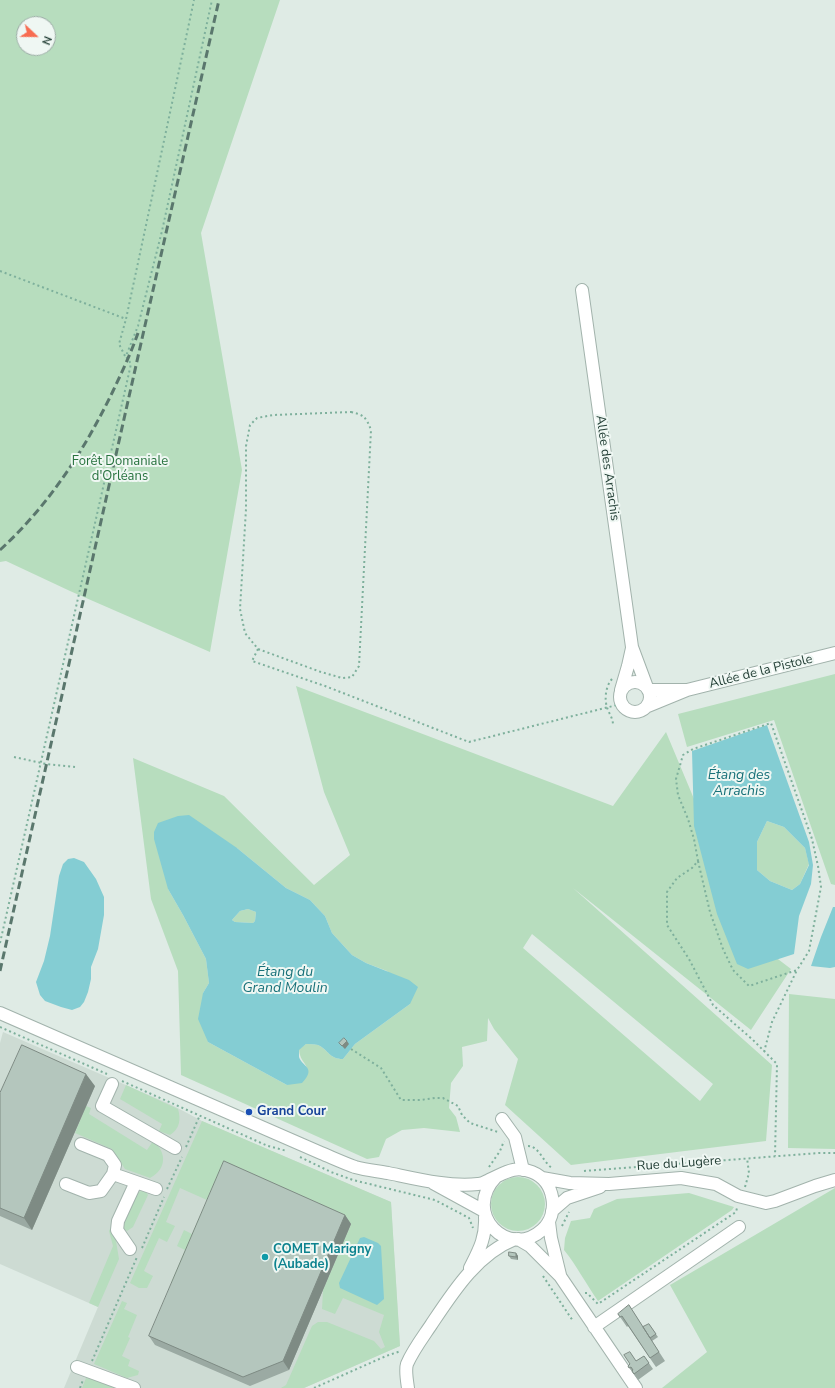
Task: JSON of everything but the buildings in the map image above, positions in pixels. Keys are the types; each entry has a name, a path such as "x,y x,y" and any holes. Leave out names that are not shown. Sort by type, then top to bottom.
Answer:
{"street":[{"name":"Allée des Arrachis","path":"582,290 632,647"},
{"path":"632,647 651,698 645,710 636,713 626,710 621,704 620,698 632,647"},
{"name":"Allée de la Pistole","path":"687,690 835,653"},
{"path":"621,692 627,684 632,682 641,683 648,690 687,690"},
{"path":"648,706 687,690"},
{"path":"0,1013 308,1148 356,1167 429,1181 480,1184 504,1172 513,1170 523,1170 533,1173 542,1178 549,1188 553,1199 550,1216 550,1238 560,1276"},
{"path":"112,1084 102,1106 175,1148"},
{"path":"502,1119 515,1137 523,1170"},
{"path":"66,1184 89,1193 100,1190 113,1174 115,1165 108,1155 81,1144"},
{"path":"113,1174 156,1189"},
{"path":"466,1278 482,1245 486,1230 483,1202 485,1193 496,1177"},
{"name":"Rue du Lugère","path":"542,1178 570,1183 609,1184 686,1179 716,1184 738,1196 766,1202 775,1201 835,1180"},
{"path":"429,1181 485,1214 490,1225 497,1232 506,1237 525,1239 535,1235 542,1229 550,1216"},
{"path":"130,1249 118,1230 118,1221 136,1182"},
{"name":"Rue du Lugère","path":"550,1216 567,1198 609,1184"},
{"path":"594,1327 739,1227"},
{"path":"408,1388 407,1365 421,1339 454,1291 499,1246 517,1239 530,1246 560,1276 636,1388"},
{"path":"77,1367 134,1388"}],"path":[{"path":"0,943 131,364 119,344 126,319 194,0"},
{"path":"126,356 138,326 162,231 212,0"},
{"path":"0,271 126,319"},
{"path":"350,412 362,415 368,420 371,430 359,666 352,677 342,678 258,649 245,634 240,609 246,509 246,446 250,425 257,418 273,415 350,412"},
{"path":"258,649 252,661 325,686 469,742 621,704"},
{"path":"613,725 607,708 605,696 609,682 614,676"},
{"path":"764,1052 772,1022 797,970 809,951 821,887 812,839 771,723 693,749 683,755 676,779 678,795 694,839 710,912 723,949 733,970 749,986 797,970"},
{"path":"14,757 75,767"},
{"path":"698,861 692,868 677,878 667,892 667,925 688,959 713,1005 777,1064 775,1156"},
{"path":"350,1049 381,1068 401,1100 443,1098 458,1106 462,1115 470,1123 500,1133"},
{"path":"483,1170 489,1167 500,1151 503,1145 504,1137"},
{"path":"533,1146 538,1150 542,1158 550,1166 557,1170"},
{"name":"Rue du Lugère","path":"584,1171 747,1158 835,1153"},
{"path":"744,1189 749,1173 747,1158"},
{"path":"583,1294 587,1293 598,1304 736,1212 738,1205"},
{"path":"561,1229 562,1223 572,1209"},
{"path":"541,1273 573,1321"},
{"path":"314,1388 399,1351 413,1353"}],"shaded area":[{"path":"3,1032 172,1105 202,1121 391,1202 400,1346 304,1388 64,1388 98,1307 0,1264 0,1043"}],"green space":[{"name":"Forêt Domaniale d'Orléans","path":"0,0 280,0 201,233 242,470 210,652 70,591 6,561 0,562"},
{"path":"835,674 835,885 831,884 774,720 687,747 678,714"},
{"path":"296,686 613,806 666,732 753,940 791,969 751,1030 573,888 772,1065 766,1141 571,1165 505,1105 518,1059 494,1029 488,1018 487,1041 462,1047 463,1066 451,1083 449,1108 456,1117 460,1132 424,1128 402,1130 386,1139 379,1157 367,1159 181,1075 178,971 151,899 133,758 224,796 314,885 350,855 324,792","holes":["237,848 286,888 310,900 325,916 332,933 352,955 366,963 387,971 410,1004 355,1044 343,1059 335,1058 318,1045 306,1044 299,1049 308,1072 287,1085 208,1042 203,993 209,983 206,959 168,889","532,934 713,1084 700,1101 523,948"]},
{"path":"767,821 784,827 805,848 809,864 800,884 792,890 770,881 757,870 757,842"},
{"path":"248,909 256,912 255,921 253,923 235,922 232,920 240,911"},
{"path":"789,994 835,999 835,1149 788,1148"},
{"path":"126,1085 178,1109 179,1124 176,1130 170,1135 159,1131 162,1124 120,1099"},
{"path":"86,1106 91,1108 89,1114 147,1150 153,1141 158,1145 163,1155 160,1170 150,1178 125,1169 112,1149 75,1133"},
{"path":"202,1121 391,1202 400,1346 304,1388 281,1388 286,1385 312,1326 318,1322 327,1322 374,1341 381,1349 385,1347 379,1332 384,1315 343,1298 335,1314 322,1309 323,1290 351,1224 223,1167 207,1200 180,1188 166,1222 175,1226 167,1242 159,1238 144,1271 153,1276 147,1288 139,1288 130,1283"},
{"path":"513,1177 523,1177 533,1181 541,1189 545,1199 545,1209 541,1219 533,1227 523,1231 513,1231 503,1227 495,1219 491,1209 491,1199 495,1189 503,1181"},
{"path":"835,1188 835,1388 662,1388 707,1352 670,1285"},
{"path":"141,1191 146,1192 148,1195 133,1227 127,1231 124,1229 123,1224 138,1193"},
{"path":"689,1193 734,1207 732,1210 598,1301 564,1250 565,1238 571,1221 590,1218 594,1209 617,1199"},
{"path":"206,1203 210,1204 175,1285 171,1283 185,1250 177,1246 184,1230 192,1234"},
{"path":"113,1223 119,1259 98,1307 89,1303 113,1246 109,1231"},
{"path":"122,1301 127,1303 124,1309 137,1315 128,1337 130,1338 122,1356 130,1360 128,1366 139,1371 138,1375 127,1378 94,1364"},
{"path":"86,1378 94,1379 114,1388 82,1388"}],"water":[{"name":"Étang des Arrachis","path":"767,725 809,842 813,865 811,884 799,916 794,954 748,969 737,964 717,914 694,826 692,751","holes":["767,821 784,827 805,848 809,865 800,884 792,890 770,881 757,870 757,842"]},
{"name":"Étang du Grand Moulin","path":"189,815 237,848 286,888 310,900 325,916 332,933 352,955 366,963 409,980 418,987 410,1004 355,1044 343,1059 335,1058 318,1045 306,1044 299,1050 299,1057 308,1070 308,1074 302,1083 287,1085 208,1042 198,1019 203,993 209,983 206,959 168,889 154,839 154,832 158,823 178,816","holes":["248,909 256,912 255,921 253,923 235,922 232,920 240,911"]},
{"path":"74,858 84,862 96,879 104,897 104,915 98,949 91,967 91,979 88,992 80,1007 72,1010 45,1001 40,995 36,982 44,961 50,936 59,876 63,864 68,859"},
{"path":"833,907 835,907 835,967 830,968 811,966 821,937"},
{"path":"364,1237 378,1243 381,1246 384,1299 377,1305 340,1288 339,1283 360,1238"}],"railway":[{"path":"0,971 219,0"},
{"path":"0,550 18,533 50,496 77,456 113,391 138,333"}],"place":[{"name":"Grand Cour","path":"249,1112"},
{"name":"COMET Marigny (Aubade)","path":"265,1257"}]}
